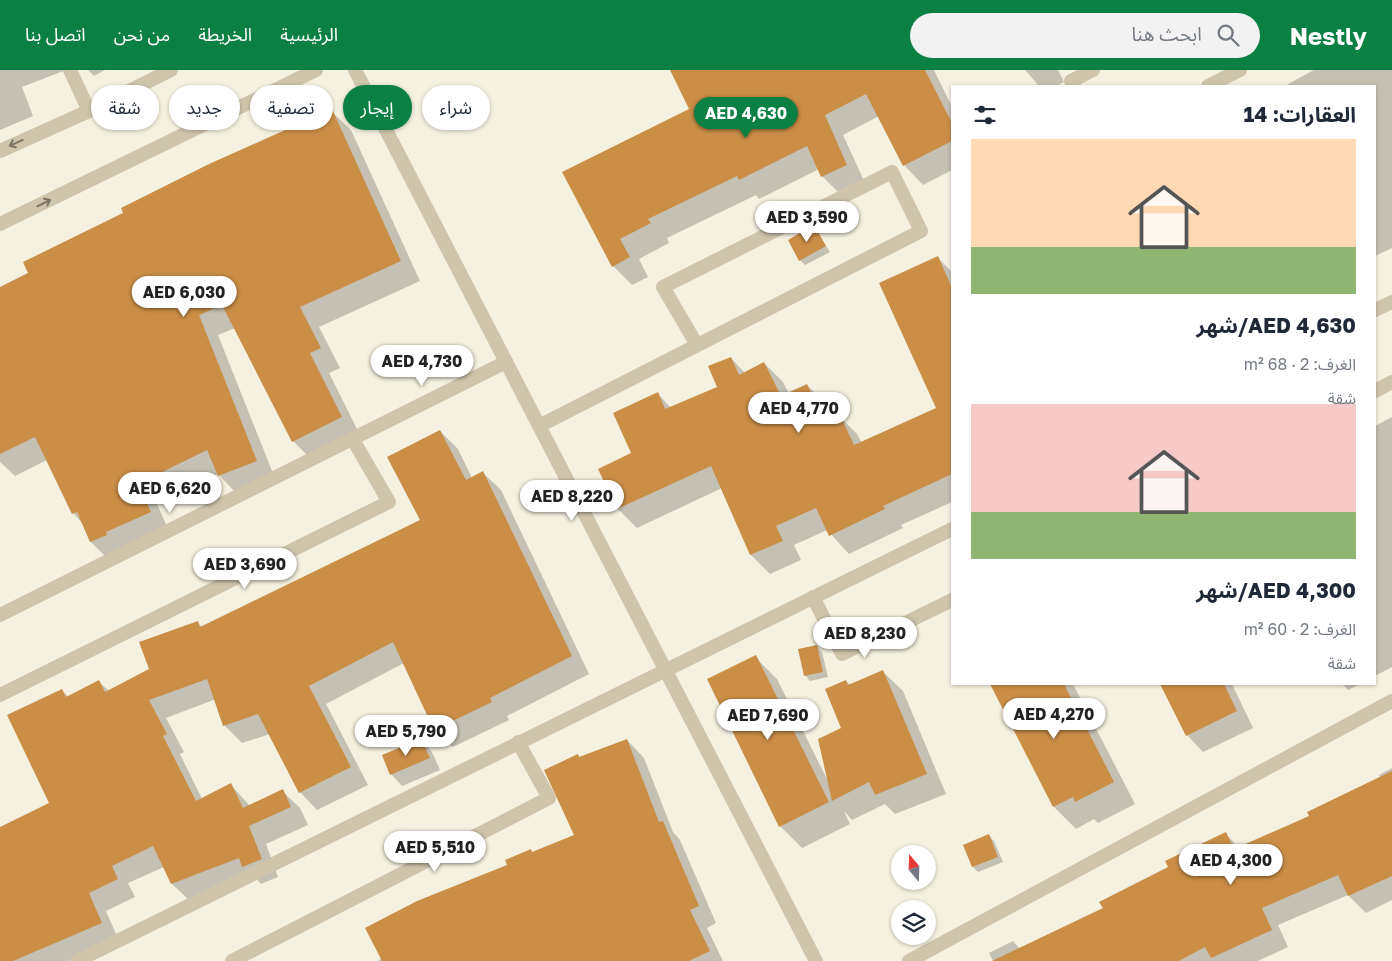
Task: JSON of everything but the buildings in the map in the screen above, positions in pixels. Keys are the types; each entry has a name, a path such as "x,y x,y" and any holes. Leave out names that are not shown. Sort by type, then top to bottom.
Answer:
{"street":[{"path":"70,70 89,111"},
{"path":"0,150 89,111 171,70"},
{"path":"0,224 316,70"},
{"path":"355,70 816,961"},
{"path":"1073,85 1071,81 1093,70"},
{"path":"1210,85 1240,70"},
{"path":"539,426 921,231 892,172 663,287 697,345"},
{"path":"1376,310 1392,302"},
{"path":"0,615 506,362"},
{"path":"1376,390 1392,382"},
{"path":"0,695 389,502 352,438"},
{"path":"77,961 665,669 951,529"},
{"path":"814,597 842,654 951,600"},
{"path":"909,961 1392,701"},
{"path":"232,961 548,798 518,742"}]}
